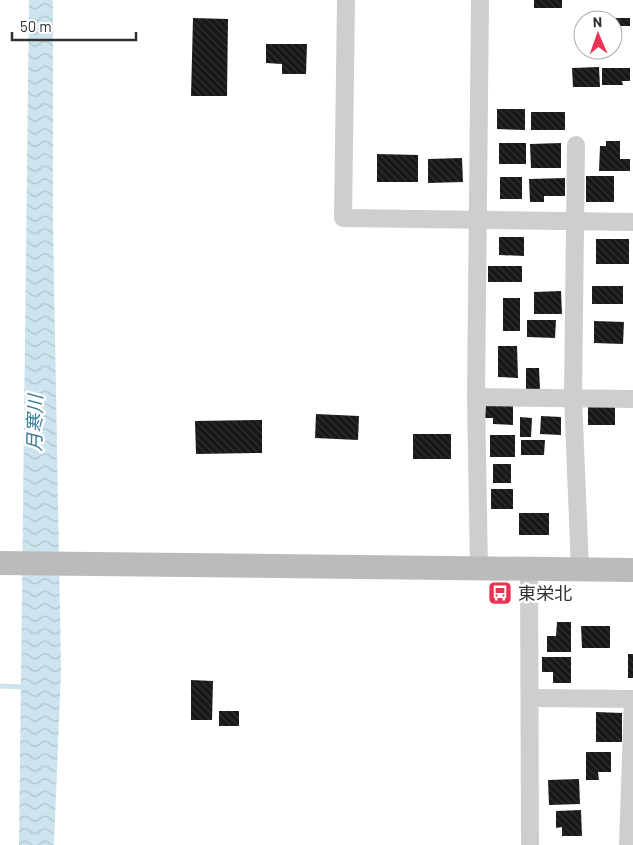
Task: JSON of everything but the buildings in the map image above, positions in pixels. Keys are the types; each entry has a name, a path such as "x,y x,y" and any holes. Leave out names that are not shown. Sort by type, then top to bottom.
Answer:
{"street":[{"path":"346,0 343,218 633,222"},
{"path":"479,569 476,396 480,0"},
{"path":"576,145 573,398 580,569"},
{"path":"476,396 633,398"},
{"path":"0,563 112,566 633,570"},
{"path":"529,569 531,698 530,845"},
{"path":"531,698 633,699 628,845"}],"water":[{"name":"月寒川","path":"29,0 53,0 53,224 61,670 54,845 19,845"}],"waterway":[{"path":"0,686 27,687"}],"place":[{"name":"東栄北","path":"500,593"}]}
